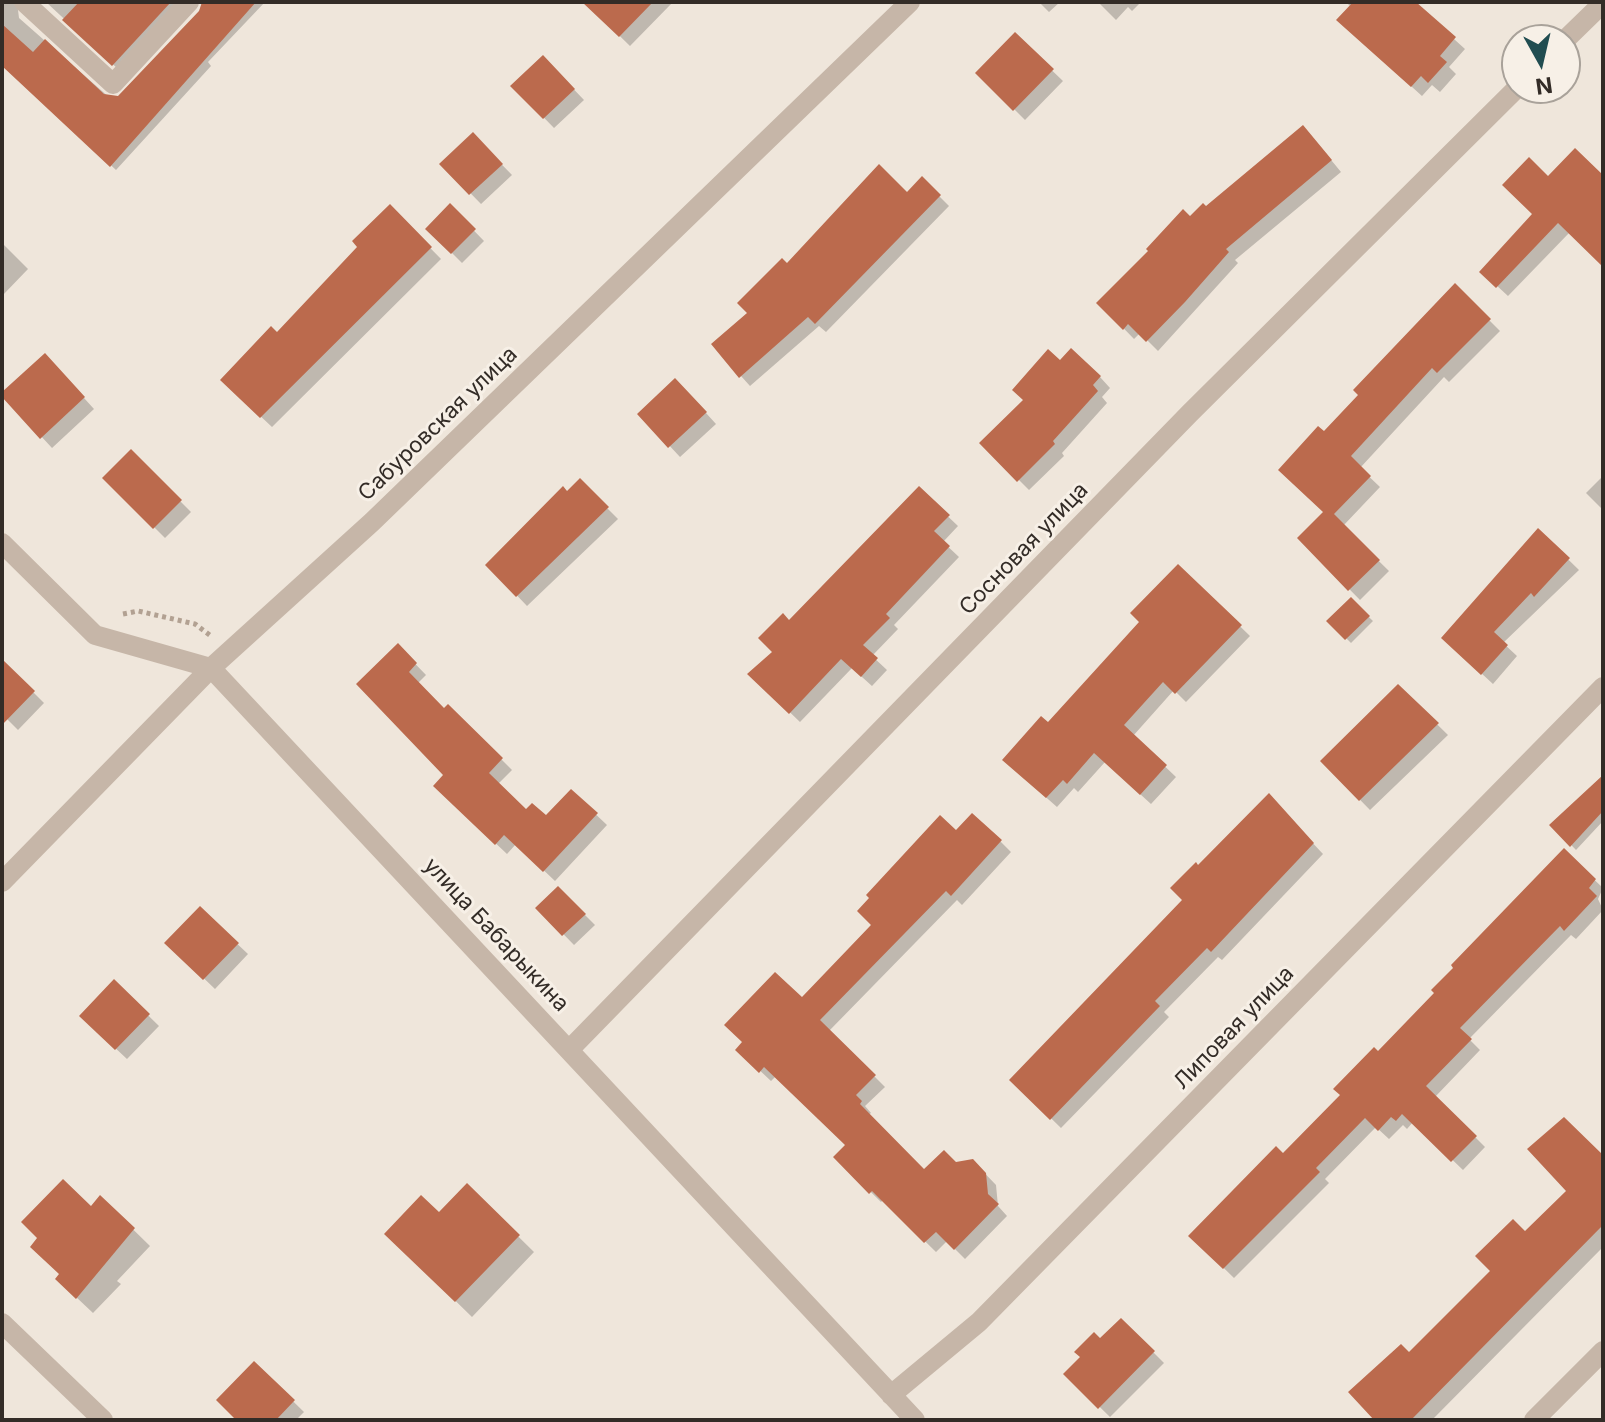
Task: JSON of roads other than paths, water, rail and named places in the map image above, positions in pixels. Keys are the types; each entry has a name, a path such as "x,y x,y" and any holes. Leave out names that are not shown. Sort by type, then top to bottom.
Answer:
{"street":[{"path":"37,6 113,84 189,2"},
{"name":"Сабуровская улица","path":"2,882 211,668 372,522 910,2"},
{"path":"1581,27 1599,13"},
{"name":"Сосновая улица","path":"570,1049 1190,413 1501,104"},
{"path":"2,543 95,635 211,668"},
{"name":"улица Бабарыкина","path":"211,668 915,1420"},
{"name":"Липовая улица","path":"891,1395 979,1322 1603,687"},
{"path":"2,1323 103,1420"},
{"path":"1534,1420 1603,1351"}]}
